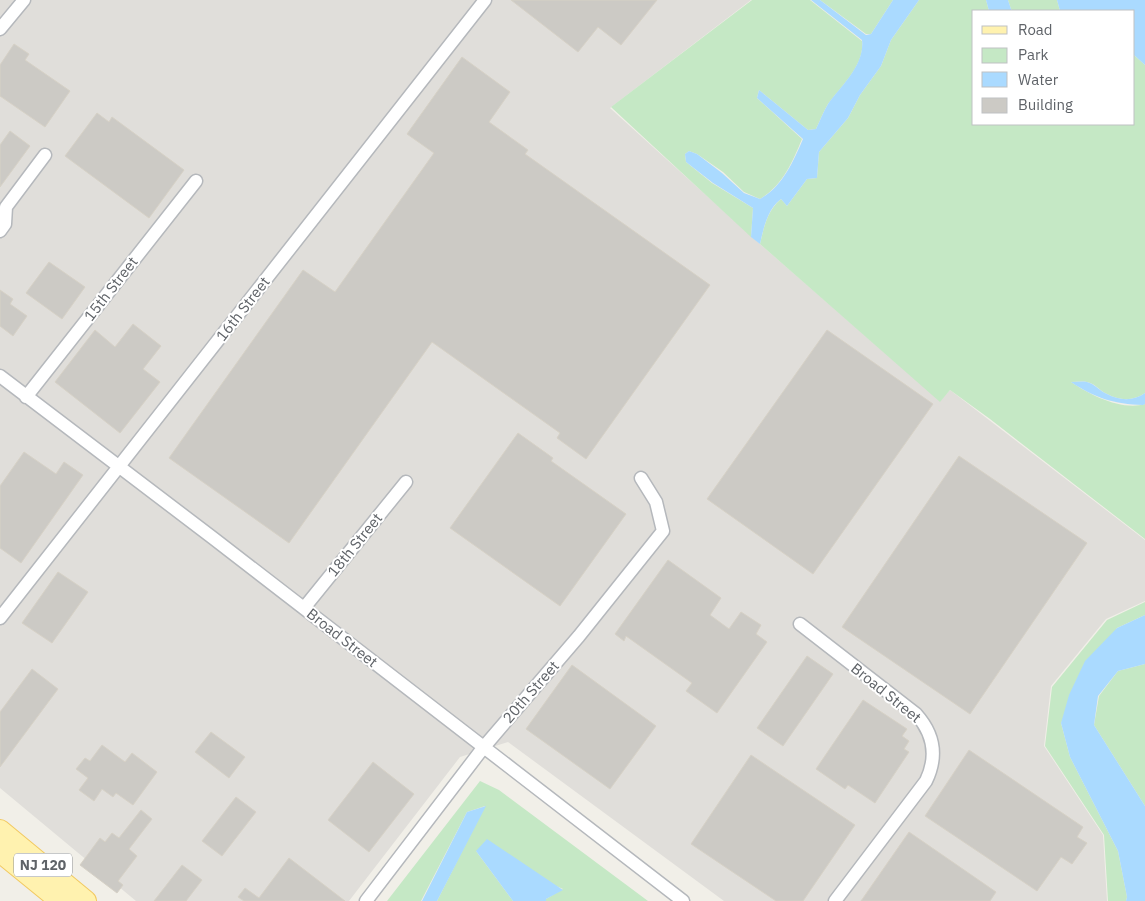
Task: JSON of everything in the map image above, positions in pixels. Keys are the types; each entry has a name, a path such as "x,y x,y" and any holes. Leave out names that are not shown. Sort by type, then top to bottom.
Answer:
{"main road":[{"name":"NJ 120","path":"0,830 86,901"},
{"name":"NJ 120","path":"0,852 60,901"}],"street":[{"path":"2,22 24,0"},
{"name":"16th Street","path":"0,618 485,0"},
{"path":"0,231 5,224 6,207 45,155"},
{"name":"15th Street","path":"26,397 196,181"},
{"name":"Broad Street","path":"0,376 683,901"},
{"name":"20th Street","path":"366,901 483,748 580,636 663,531 656,502 641,478"},
{"name":"18th Street","path":"304,608 406,482"},
{"name":"Broad Street","path":"800,624 916,714 924,722 933,745 934,758 926,781 836,901"}],"shaded area":[{"path":"0,0 751,0 610,108 760,244 940,401 950,390 1145,540 1145,601 1106,619 1051,686 1044,746 1103,835 1107,901 724,901 508,742 460,757 349,901 136,901 0,788"}],"green space":[{"path":"752,0 810,0 862,41 862,50 856,67 828,104 816,129 808,130 759,90 757,98 802,139 786,173 775,187 760,199 744,192 723,172 697,154 689,151 685,154 686,162 712,183 753,208 751,237 611,107"},
{"path":"820,0 893,0 871,34 866,34"},
{"path":"919,0 986,0 989,10 972,10 972,125 1135,125 1135,56 1145,65 1145,393 1136,398 1122,399 1107,394 1090,383 1071,382 1097,397 1116,404 1136,406 1145,404 1145,539 950,390 940,402 760,244 767,220 776,204 781,199 787,206 807,179 817,178 819,152 848,118 860,95 881,66 891,40"},
{"path":"1008,0 1057,0 1060,10 1012,10"},
{"path":"1145,602 1145,615 1117,628 1061,723 1070,757 1118,851 1127,897 1126,901 1108,901 1104,835 1045,746 1052,687 1107,620"},
{"path":"1145,664 1145,806 1094,725 1099,696 1118,671"},
{"path":"480,781 499,790 648,901 546,901 546,899 563,889 476,851 513,901 437,901 485,806 467,812 421,901 387,901"}],"water":[{"path":"811,0 820,0 866,35 871,34 893,0 919,0 891,40 881,66 860,95 848,118 819,152 817,178 807,179 787,206 781,199 776,203 767,219 760,244 751,237 753,208 713,183 686,162 685,154 689,151 697,154 744,193 760,199 768,194 781,180 791,165 803,139 757,98 759,90 808,130 816,129 828,104 851,75 860,58 862,49 862,40"},
{"path":"986,0 1008,0 1012,10 989,10"},
{"path":"1057,0 1145,0 1145,65 1135,56 1135,10 1060,10"},
{"path":"1071,382 1093,384 1107,394 1122,399 1136,398 1145,393 1145,404 1123,403 1105,399"},
{"path":"1145,615 1145,664 1118,671 1098,696 1094,725 1145,806 1145,901 1126,901 1127,897 1118,851 1070,757 1061,723 1069,695 1085,661 1117,628"},
{"path":"486,806 437,901 422,901 467,812"},
{"path":"487,839 563,890 546,899 546,901 513,901 476,851"}],"building":[{"path":"511,0 657,0 621,45 598,27 578,52"},
{"path":"14,44 29,54 25,60 70,91 45,127 0,96 0,65"},
{"path":"462,57 510,92 489,122 528,150 525,154 710,285 586,459 557,438 560,433 432,342 289,543 169,458 303,270 335,292 434,153 407,134"},
{"path":"97,113 109,122 112,117 184,170 149,218 65,156"},
{"path":"10,131 30,146 0,187 0,145"},
{"path":"49,262 85,287 62,319 26,293"},
{"path":"0,290 13,299 10,304 27,316 13,336 0,326"},
{"path":"133,324 161,346 143,369 160,382 120,433 55,382 95,330 115,347"},
{"path":"827,330 933,404 813,574 707,499"},
{"path":"518,433 553,458 551,461 626,514 560,606 450,528"},
{"path":"24,452 56,474 64,462 83,475 21,563 0,548 0,486"},
{"path":"959,456 1087,543 970,714 842,627"},
{"path":"668,560 721,598 710,615 729,629 741,612 761,625 756,634 767,642 717,713 686,691 692,683 626,636 624,641 615,634"},
{"path":"58,572 88,592 52,643 22,623"},
{"path":"807,656 833,674 783,746 757,728"},
{"path":"572,665 656,726 610,789 526,729"},
{"path":"32,669 58,689 0,767 0,712"},
{"path":"863,700 907,729 902,736 909,741 904,749 909,752 875,803 848,785 845,789 816,769"},
{"path":"211,732 245,757 229,778 195,752"},
{"path":"102,745 125,762 132,753 157,772 133,805 116,793 113,797 102,789 94,801 79,790 88,778 76,769 85,758 90,761"},
{"path":"969,750 1083,827 1077,837 1087,843 1072,864 1061,857 1037,891 925,816"},
{"path":"751,755 855,825 803,901 776,901 691,844"},
{"path":"373,762 414,794 369,852 328,820"},
{"path":"236,797 256,812 222,856 202,841"},
{"path":"141,810 152,819 129,849 137,856 118,881 123,885 117,893 80,865 100,838 105,842 112,833 119,838"},
{"path":"909,832 996,892 990,901 861,901"},
{"path":"289,858 345,901 244,901 238,897 245,888 259,898"},
{"path":"182,865 202,880 186,901 154,901"}]}
